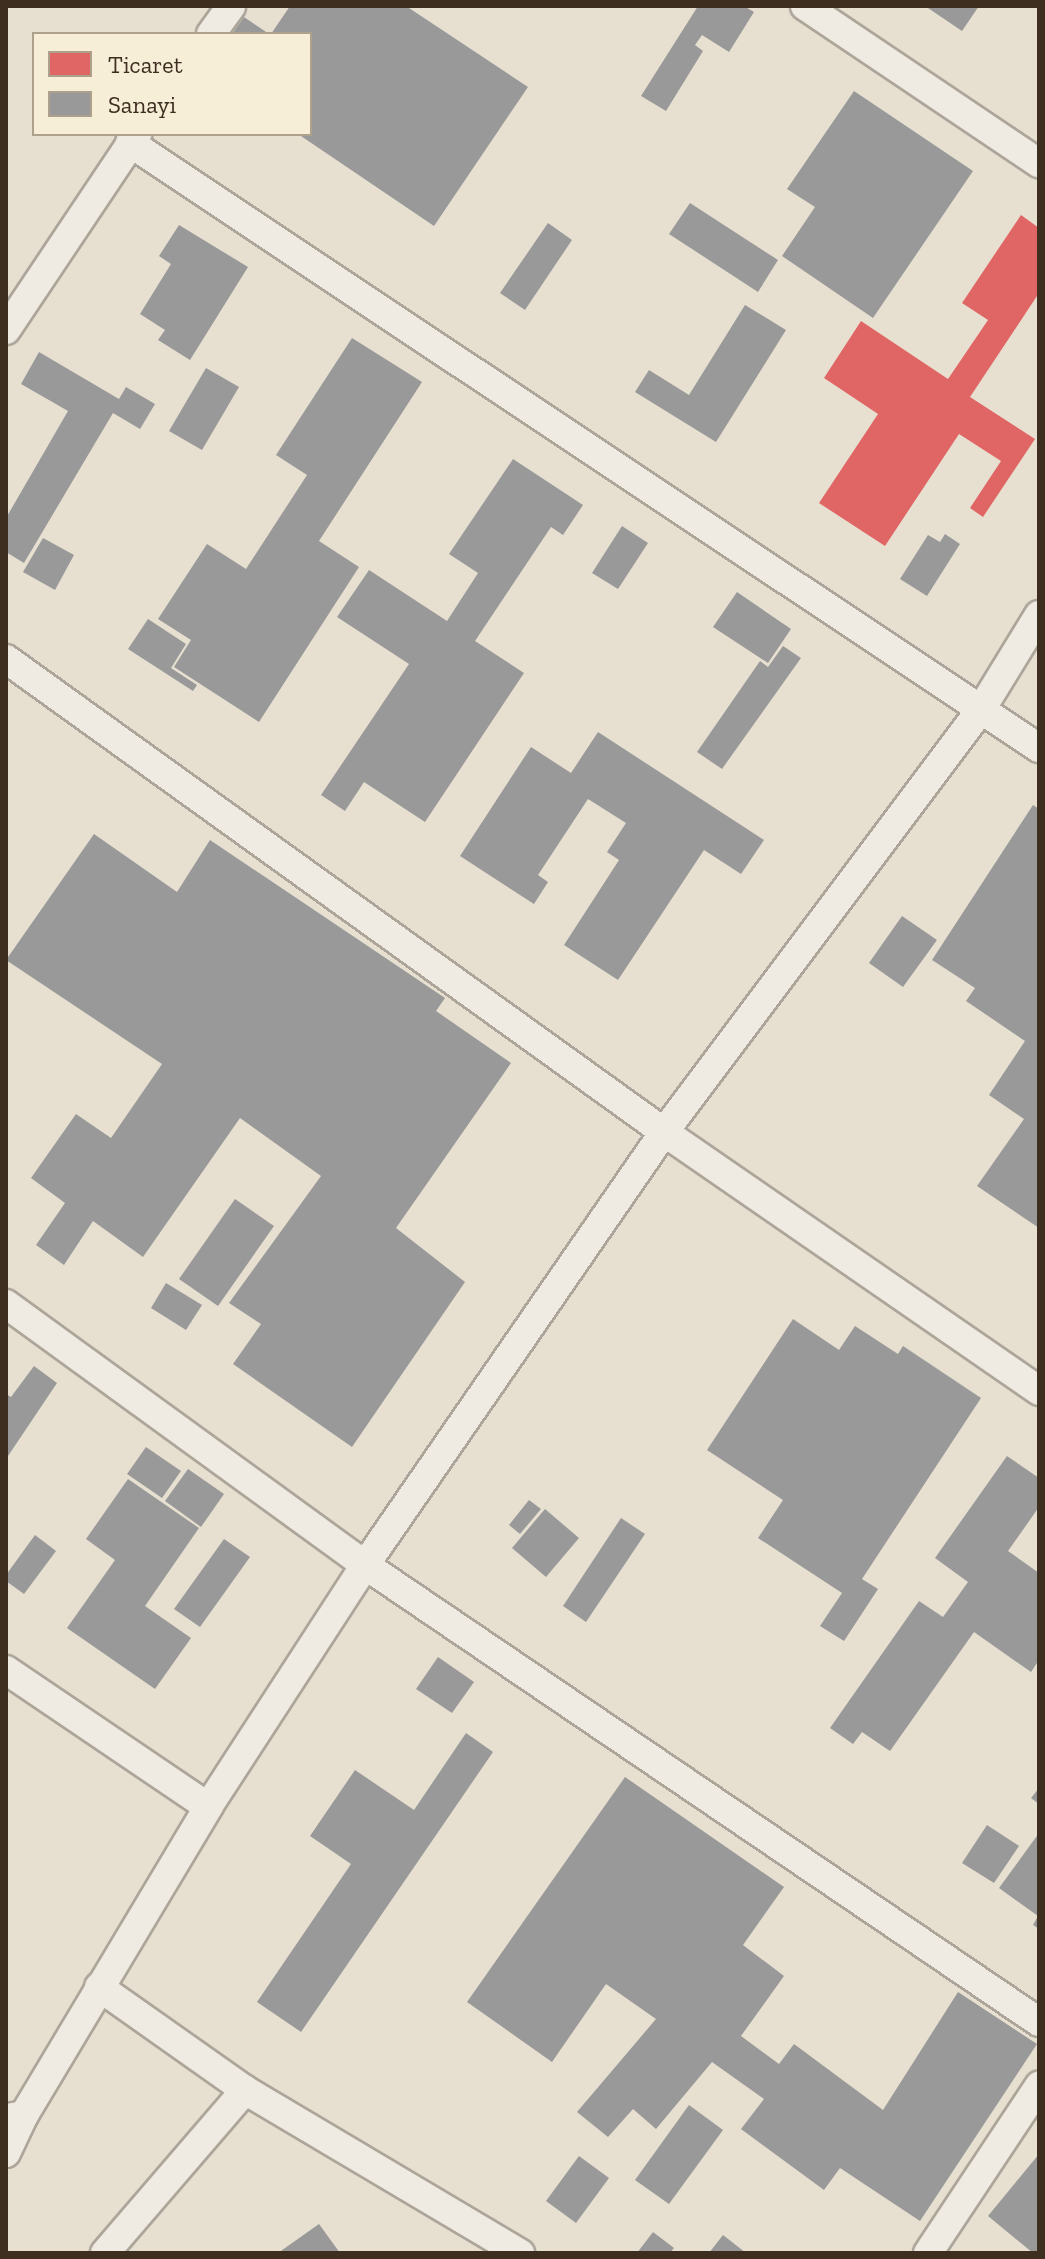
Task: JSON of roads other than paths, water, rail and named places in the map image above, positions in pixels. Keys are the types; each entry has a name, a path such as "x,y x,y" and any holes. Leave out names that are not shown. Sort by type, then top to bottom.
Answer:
{"street":[{"path":"212,32 231,6"},
{"path":"805,6 1039,163"},
{"path":"6,330 134,139 1039,748"},
{"path":"6,2153 15,2116 99,1987 208,1807 365,1565 664,1132 982,708 1039,615"},
{"path":"6,659 664,1132 1039,1391"},
{"path":"6,1304 365,1565 1039,2022"},
{"path":"6,1670 208,1807"},
{"path":"99,1987 245,2090 520,2253"},
{"path":"928,2253 1039,2086"},
{"path":"105,2253 245,2090"}]}
